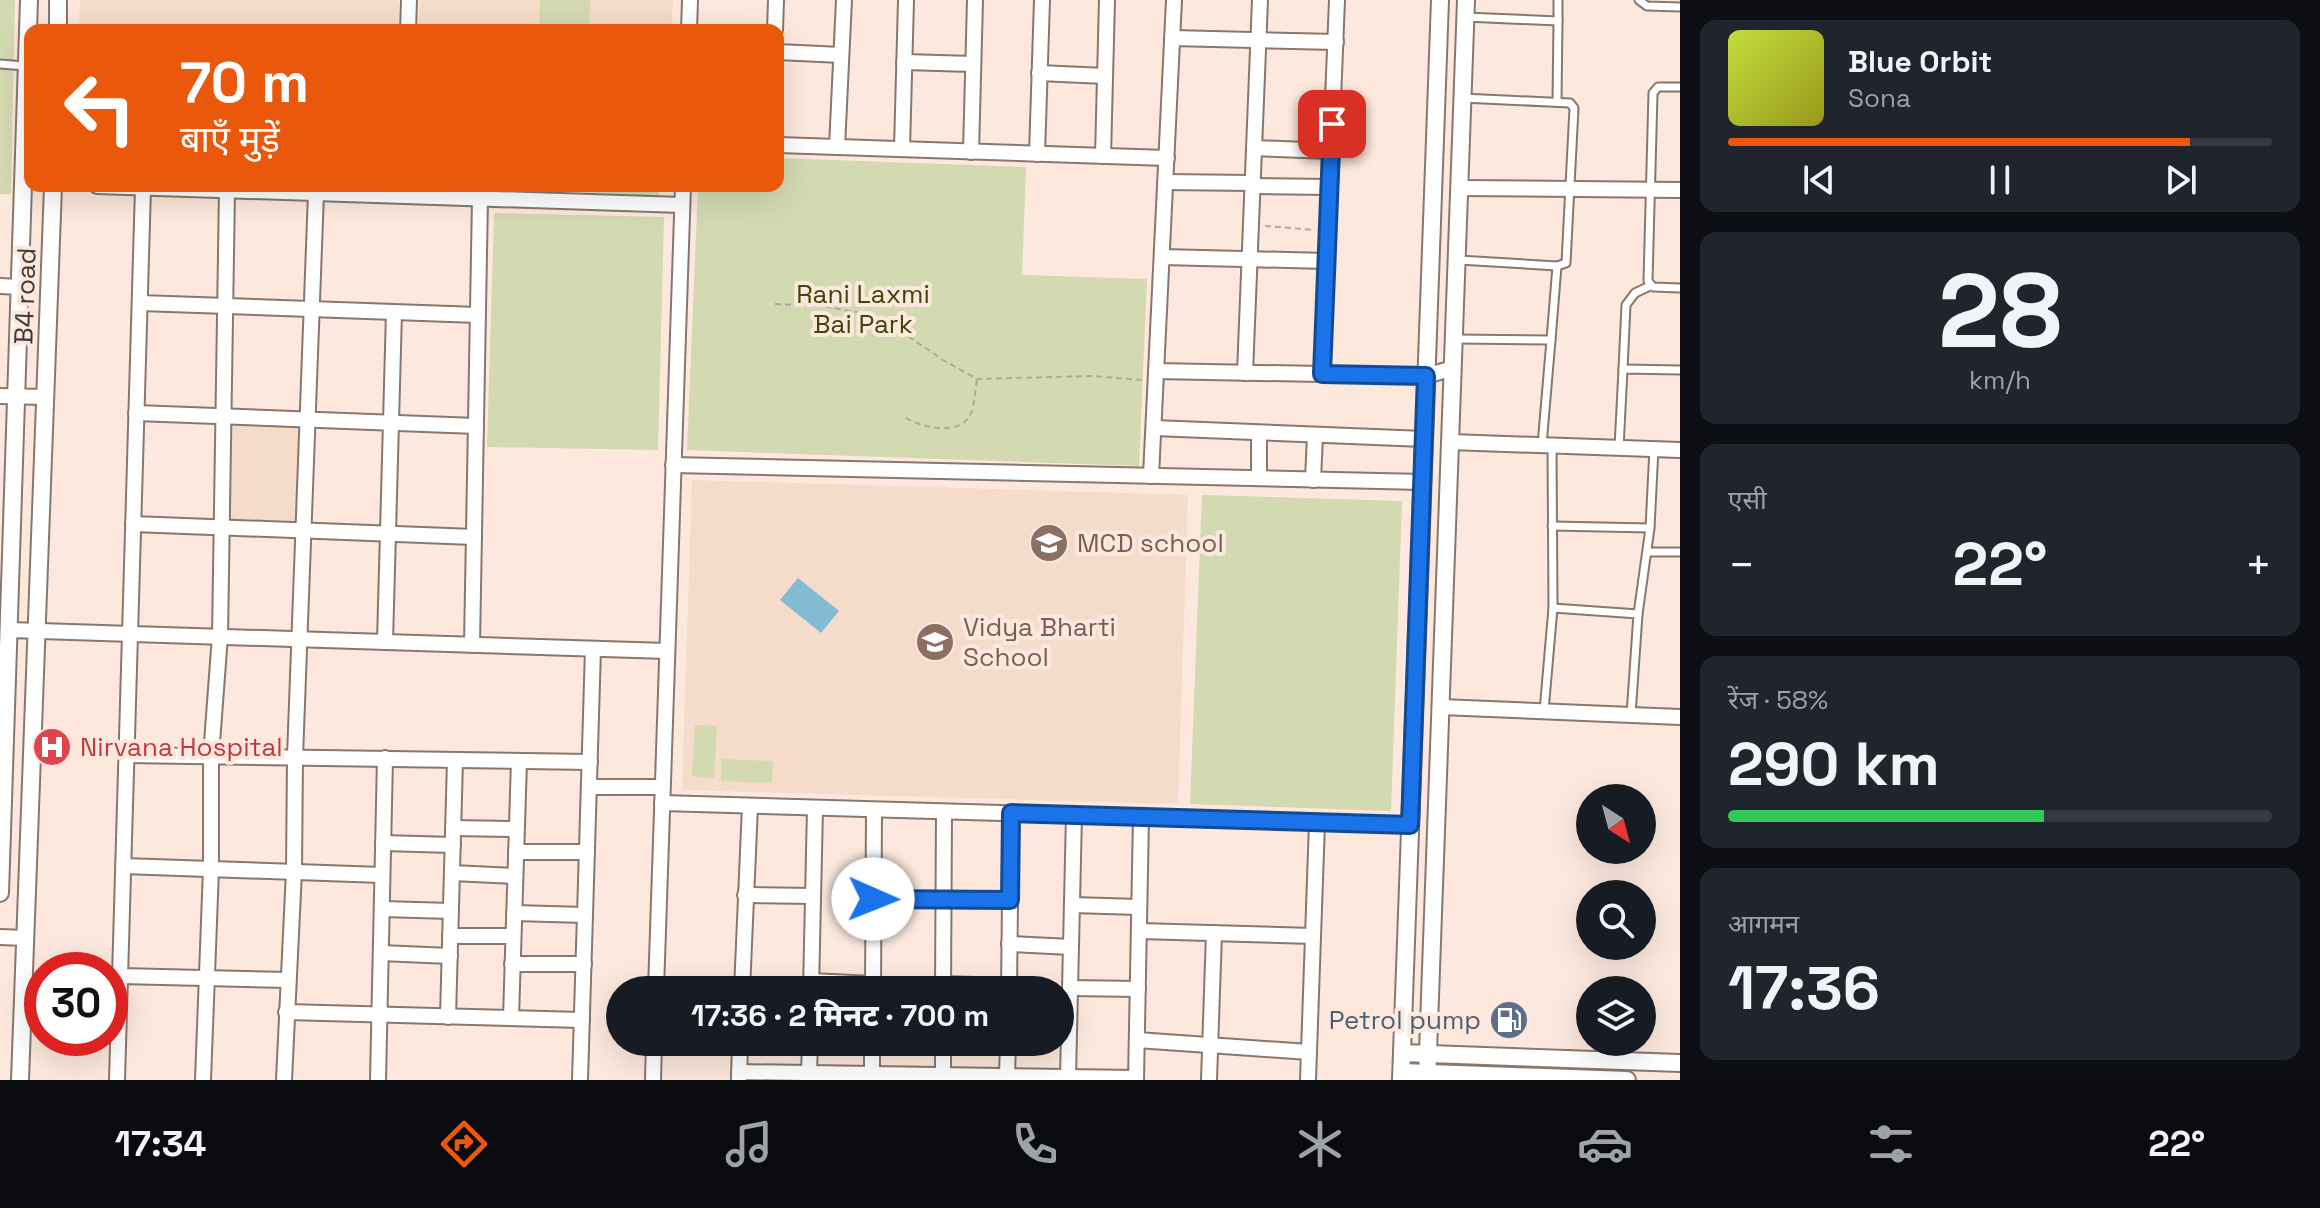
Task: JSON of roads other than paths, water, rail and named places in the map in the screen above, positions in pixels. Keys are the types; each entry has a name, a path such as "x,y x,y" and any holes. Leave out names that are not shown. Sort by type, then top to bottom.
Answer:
{"street":[{"name":"B4 road","path":"28,24 29,0"},
{"path":"58,0 58,24"},
{"path":"408,24 409,0"},
{"path":"689,24 690,0"},
{"path":"775,24 776,0"},
{"path":"837,147 844,0"},
{"path":"902,149 906,0"},
{"path":"971,152 975,0"},
{"path":"1037,154 1042,0"},
{"path":"1103,156 1107,0"},
{"path":"1151,476 1174,0"},
{"path":"1245,373 1260,0"},
{"path":"1322,374 1337,0"},
{"path":"1440,0 1402,1076 1627,1080"},
{"path":"1428,1076 1466,8"},
{"path":"1172,38 1336,42"},
{"path":"784,52 841,55"},
{"path":"904,62 973,64"},
{"path":"1039,73 1105,76"},
{"path":"784,145 1167,158"},
{"path":"1254,148 1331,151"},
{"path":"1165,182 1330,187"},
{"path":"1459,188 1680,190"},
{"name":"B4 road","path":"0,893 3,699 9,630 8,396 26,192"},
{"name":"B4 road","path":"20,1080 53,192"},
{"path":"121,952 143,192"},
{"path":"203,1080 211,869 211,756 220,636 221,416 227,192"},
{"path":"286,192 359,192"},
{"path":"413,192 480,198 682,205"},
{"path":"656,976 683,192"},
{"path":"284,1080 294,871 295,757 316,193"},
{"path":"472,645 480,198"},
{"path":"1162,257 1327,261"},
{"path":"0,286 20,287"},
{"path":"140,303 478,315"},
{"path":"385,642 394,312"},
{"path":"1156,371 1426,376 1453,368"},
{"path":"8,396 45,397"},
{"path":"136,413 476,426"},
{"path":"1154,428 1424,439"},
{"path":"1259,433 1259,478"},
{"path":"1313,480 1315,435"},
{"path":"1450,442 1680,450"},
{"path":"673,465 1423,482"},
{"path":"133,524 474,537"},
{"path":"9,630 667,651"},
{"path":"580,1080 593,649"},
{"path":"1441,707 1680,717"},
{"path":"126,755 590,762"},
{"path":"378,1080 385,758"},
{"path":"448,1017 455,760"},
{"path":"511,1018 519,761"},
{"path":"590,787 662,787"},
{"path":"662,803 1410,825"},
{"path":"742,976 750,806"},
{"path":"811,976 815,808"},
{"path":"873,976 874,810"},
{"path":"943,976 944,812"},
{"path":"1009,976 1011,813"},
{"path":"1070,976 1074,815"},
{"path":"740,1056 739,1076 809,1073 1136,1079 1141,817"},
{"path":"1308,1080 1317,822"},
{"path":"453,828 516,829"},
{"path":"383,843 453,845"},
{"path":"516,852 587,852"},
{"path":"123,866 382,875"},
{"path":"452,873 515,876"},
{"path":"745,895 813,896"},
{"path":"873,899 1010,900"},
{"path":"1072,905 1139,907"},
{"path":"382,909 451,911"},
{"path":"514,913 585,915"},
{"path":"1139,931 1313,936"},
{"path":"1209,1080 1214,933"},
{"path":"450,936 513,936"},
{"path":"0,937 25,938"},
{"path":"1009,944 1071,947"},
{"path":"381,953 450,956"},
{"path":"512,964 584,964"},
{"path":"128,976 287,980"},
{"path":"1074,988 1138,989"},
{"path":"286,1012 582,1020"},
{"path":"1137,1040 1309,1052"},
{"path":"1402,1053 1680,1063"},
{"path":"117,1080 118,1056"},
{"path":"653,1080 654,1056"},
{"path":"809,1073 810,1056"},
{"path":"872,1056 872,1074"},
{"path":"943,1056 943,1075"},
{"path":"1007,1076 1008,1056"},
{"path":"1068,1056 1068,1077"}],"lane":[{"path":"1557,102 1558,0"},
{"path":"1639,0 1647,6 1680,7"},
{"path":"1466,8 1558,21"},
{"path":"0,64 24,66"},
{"path":"1650,286 1653,90 1658,87 1680,87"},
{"path":"1457,260 1557,266 1567,260 1574,108 1572,104 1557,102 1462,98"},
{"path":"1544,711 1553,608 1547,446 1557,266"},
{"path":"1619,448 1626,305 1635,293 1650,286 1680,288"},
{"path":"1454,339 1551,340"},
{"path":"1623,369 1680,370"},
{"path":"1631,715 1638,614 1649,552 1654,448"},
{"path":"1552,526 1650,528"},
{"path":"1649,552 1680,552"},
{"path":"1553,608 1638,614"}],"water":[{"path":"798,578 839,611 821,633 780,600"}],"place":[{"name":"MCD school","path":"1049,543"},
{"name":"Vidya Bharti School","path":"935,642"},
{"name":"Nirvana Hospital","path":"52,747"},
{"name":"Petrol pump","path":"1509,1020"}],"park label":[{"name":"Rani Laxmi Bai Park","path":"863,309"}]}
